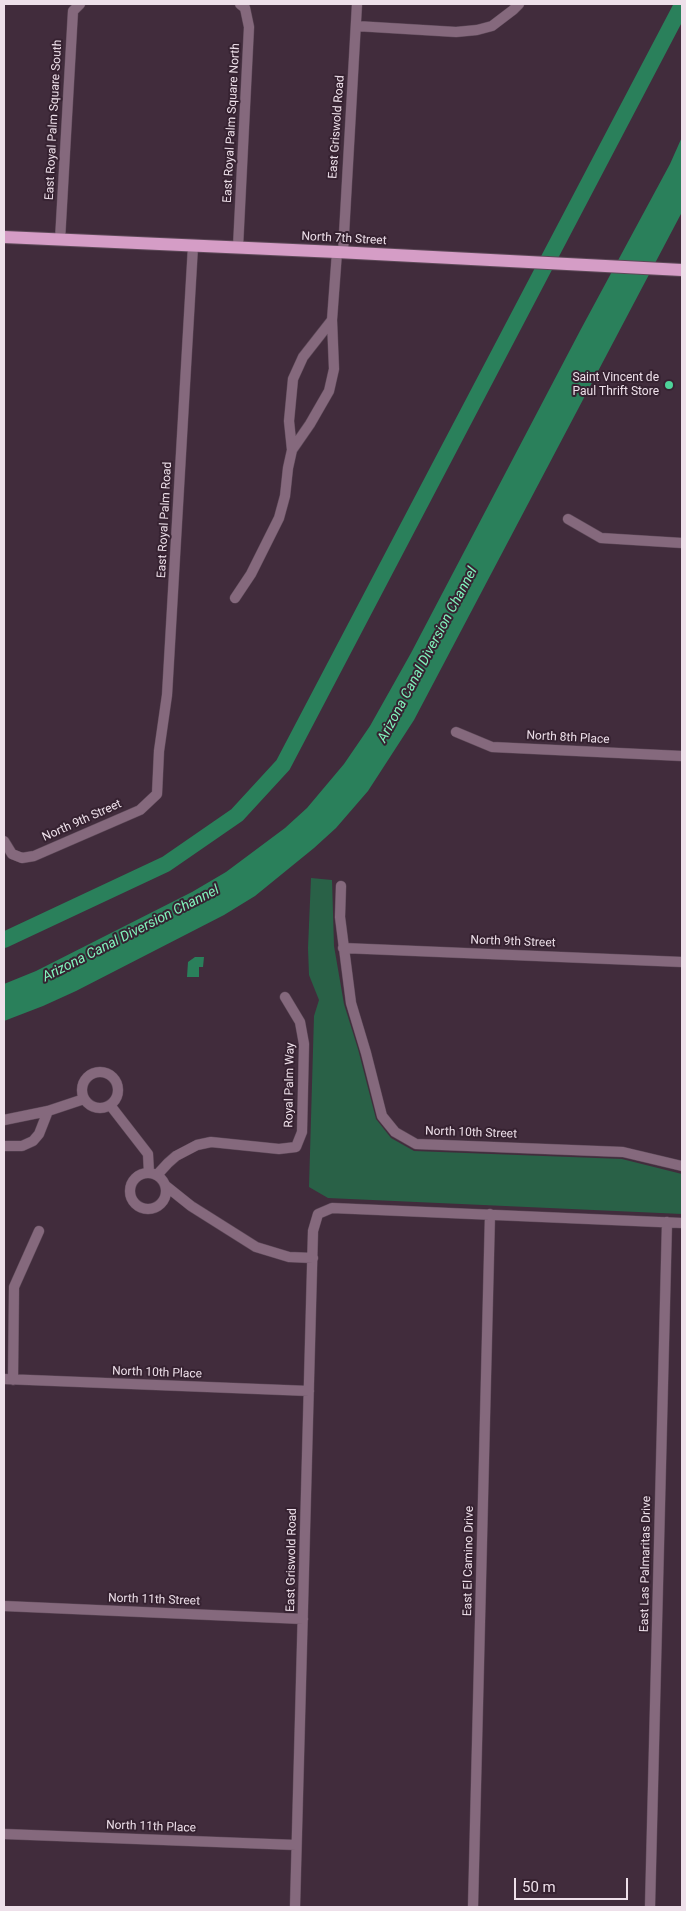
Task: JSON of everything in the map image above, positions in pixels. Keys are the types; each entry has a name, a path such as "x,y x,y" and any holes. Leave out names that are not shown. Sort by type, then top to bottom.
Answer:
{"main road":[{"name":"North 7th Street","path":"4,237 682,270"}],"street":[{"name":"East Royal Palm Square South","path":"60,240 73,11 80,4"},
{"name":"East Royal Palm Square North","path":"238,247 249,26 245,8 240,4"},
{"name":"East Griswold Road","path":"292,450 310,424 329,390 334,369 332,320 340,252 357,4"},
{"path":"356,26 456,32 477,30 492,26 519,4"},
{"name":"East Royal Palm Road","path":"156,794 166,695 193,246"},
{"path":"235,598 252,574 280,518 286,496 288,468 292,450 289,421 293,379 303,357 332,320"},
{"path":"568,519 601,538 682,543"},
{"name":"North 8th Place","path":"456,732 492,747 682,756"},
{"name":"North 9th Street","path":"4,842 12,854 22,858 34,856 140,810 156,794"},
{"name":"North 10th Street","path":"341,886 340,917 351,1003 382,1116 395,1132 416,1144 623,1152 682,1166"},
{"name":"North 9th Street","path":"343,948 682,962"},
{"name":"Royal Palm Way","path":"153,1174 176,1156 197,1145 211,1142 279,1149 296,1147 302,1132 304,1044 300,1022 285,996"},
{"path":"96,1073 106,1074 114,1081 118,1091 110,1105 101,1108 96,1108 87,1103 84,1098 82,1088 86,1078 96,1073"},
{"path":"4,1120 48,1111 84,1098"},
{"path":"110,1105 148,1154 153,1174"},
{"path":"4,1146 22,1146 33,1141 39,1134 48,1111"},
{"path":"153,1174 163,1180 166,1186 166,1194 161,1203 152,1208 139,1206 132,1199 131,1188 135,1178 140,1175 153,1174"},
{"path":"166,1186 207,1216 256,1247 289,1257 313,1258"},
{"name":"East Griswold Road","path":"295,1907 313,1231 318,1214 332,1208 490,1214"},
{"path":"490,1214 682,1223"},
{"name":"East El Camino Drive","path":"473,1907 490,1214"},
{"name":"East Las Palmaritas Drive","path":"650,1907 667,1222"},
{"path":"8,1380 14,1287 39,1231"},
{"name":"North 10th Place","path":"8,1380 308,1391"},
{"name":"North 11th Street","path":"4,1606 303,1619"},
{"name":"North 11th Place","path":"4,1834 296,1844"}],"shaded area":[{"path":"311,878 332,880 334,946 344,1004 376,1119 391,1138 414,1151 622,1159 682,1174 682,1214 328,1198 309,1187 314,1016 319,1000 309,975 308,948"}],"water":[{"name":"Arizona Canal Diversion Channel","path":"682,137 682,212 414,720 368,791 336,828 255,896 224,915 76,991 4,1021 4,984 36,971 192,892 226,872 285,828 307,808 344,764 370,726 411,653 670,164"},
{"path":"195,957 204,957 203,967 199,967 199,977 187,977 188,962"}],"waterway":[{"path":"4,940 166,864 237,815 283,765 682,5"}],"place":[{"name":"Saint Vincent de Paul Thrift Store","path":"669,385"}]}
